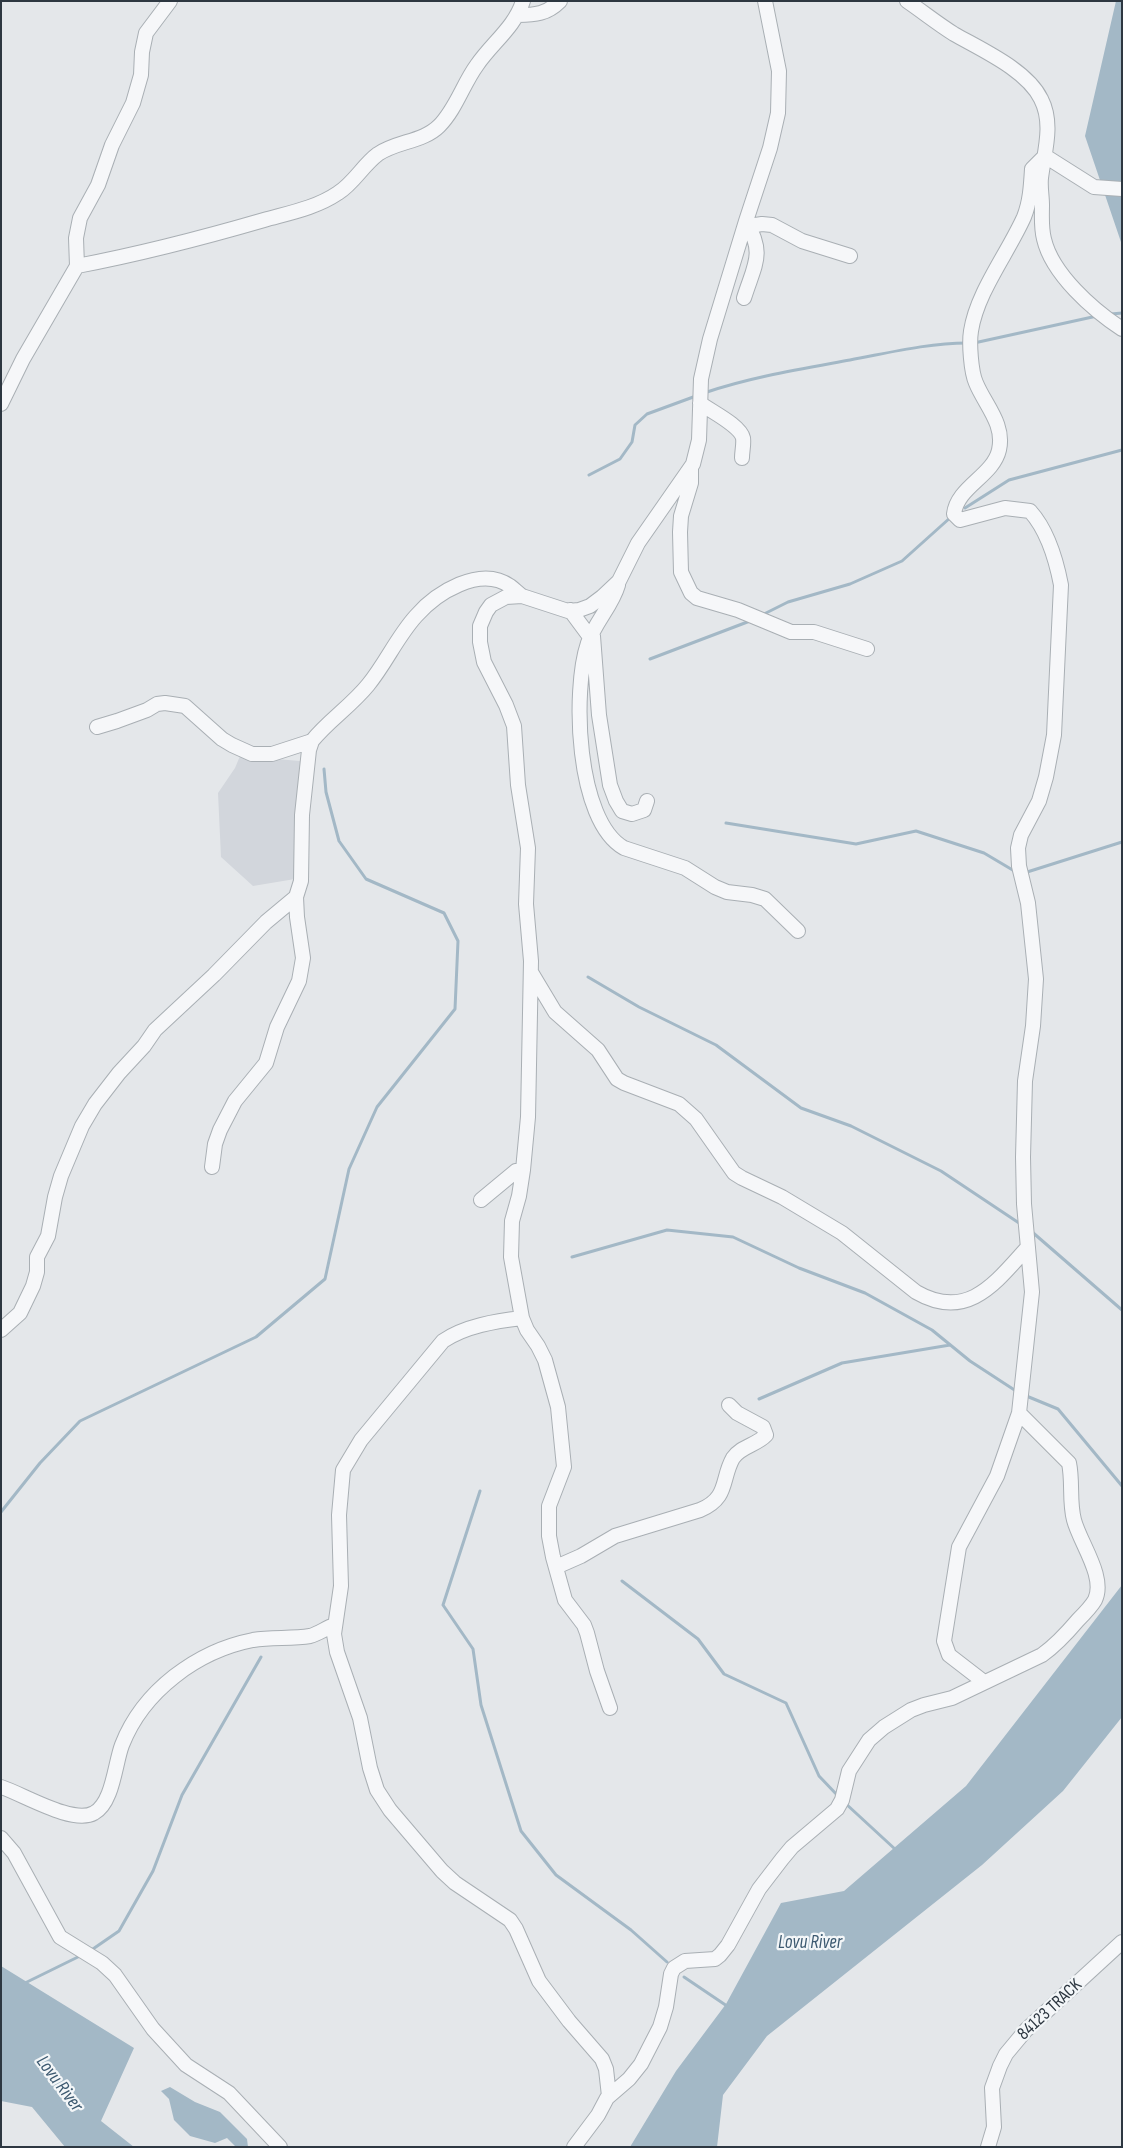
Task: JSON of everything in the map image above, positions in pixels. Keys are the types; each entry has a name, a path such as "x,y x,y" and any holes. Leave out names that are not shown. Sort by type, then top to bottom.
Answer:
{"street":[{"path":"1,404 23,359 77,266 76,238 80,218 98,185 112,144 133,103 141,74 142,52 146,33 170,1"},
{"path":"77,266 141,254 245,226 314,205 339,193 378,154 431,133 440,125 451,111 477,64 518,15 524,1"},
{"path":"518,15 542,14 560,1"},
{"path":"765,1 779,72 778,113 769,153 710,339 701,379 697,455 691,468 638,543 610,603 591,635 584,658 579,697 583,758 597,813 610,837 624,848 685,868 715,887 727,892 752,894 765,899 798,931"},
{"path":"907,1 953,33 996,57 1031,84 1042,100 1046,116 1048,140 1041,180 1043,238 1048,253 1065,280 1103,315 1122,329"},
{"path":"1045,156 1094,187 1122,189"},
{"path":"984,1682 949,1654 944,1641 959,1547 997,1476 1019,1413 1032,1292 1024,1204 1023,1157 1025,1081 1033,1026 1036,969 1028,903 1018,866 1018,848 1021,835 1039,801 1046,778 1054,735 1062,605 1058,567 1039,522 1030,511 1006,508 960,520 954,514 959,501 997,456 1000,439 994,416 975,381 971,330 979,305 1024,216 1031,191 1032,169 1045,156"},
{"path":"747,224 772,226 802,241 850,256"},
{"path":"744,298 757,255 756,242 747,224"},
{"path":"700,403 733,425 740,432 743,440 742,458"},
{"path":"691,468 691,483 681,516 680,558 682,572 691,592 697,598 738,610 791,632 814,632 867,649"},
{"path":"212,1167 215,1144 220,1130 236,1101 266,1063 277,1027 299,981 303,958 296,918 296,896 301,881 302,815 309,750 312,741 370,683 417,615 448,590 462,583 492,580 509,585 522,596"},
{"path":"610,1708 584,1625 565,1600 556,1567 548,1523 549,1506 564,1468 558,1407 545,1360 522,1318 511,1257 510,1235 523,1170 528,1117 531,972 526,904 528,848 518,785 516,735 510,712 484,662 480,642 482,619 491,605 506,597 522,596 570,610 590,606 619,582"},
{"path":"570,610 591,635 599,715 614,796 619,806 628,813 642,812 647,801"},
{"path":"97,727 165,702 185,706 227,742 252,754 272,754 312,741"},
{"path":"1,1330 20,1313 34,1286 37,1272 37,1257 48,1236 61,1176 82,1126 95,1104 119,1073 144,1046 155,1030 214,975 266,922 296,896"},
{"path":"531,972 555,1012 598,1050 620,1082 679,1104 701,1125 728,1167 734,1173 782,1197 842,1233 909,1287 930,1300 950,1304 976,1296 992,1286 1028,1247"},
{"path":"481,1200 516,1171 523,1170"},
{"path":"522,1318 470,1329 453,1334 443,1341 361,1440 343,1470 339,1516 341,1586 334,1625 334,1641 360,1718 370,1768 384,1800 433,1861 455,1883 510,1920 516,1928 539,1981 569,2021 602,2059 606,2069 609,2096"},
{"path":"556,1567 615,1536 700,1510 715,1500 726,1481 738,1452 766,1435 763,1427 736,1413 729,1405"},
{"path":"574,2147 598,2115 609,2096 641,2064 652,2044 666,2007 669,1984 674,1968 685,1962 715,1959 720,1955 728,1945 759,1889 782,1859 792,1847 837,1809 842,1800 849,1771 869,1740 884,1727 911,1710 952,1698 1042,1655 1053,1648 1092,1605 1098,1590 1096,1573 1077,1531 1071,1504 1069,1463 1019,1413"},
{"path":"1,1787 73,1815 81,1816 95,1813 101,1807 112,1785 126,1736 154,1693 163,1684 204,1658 233,1645 273,1638 311,1636 334,1625"},
{"path":"1,1838 14,1853 60,1937 102,1963 115,1975 153,2029 186,2065 228,2093 280,2147"},
{"name":"84123 TRACK","path":"988,2147 994,2127 992,2088 1006,2054 1026,2030 1122,1942"}],"shaded area":[{"path":"240,756 300,761 295,827 295,879 253,886 221,857 218,793 235,768"}],"water":[{"path":"1116,1 1122,1 1122,245 1085,136"},
{"name":"Lovu River","path":"1122,1585 1122,1717 1063,1791 982,1865 767,2036 723,2095 717,2147 630,2147 676,2071 726,2004 781,1903 844,1891 966,1786"},
{"name":"Lovu River","path":"1,1966 134,2048 101,2121 134,2147 65,2147 32,2107 1,2101"},
{"path":"170,2087 195,2102 220,2112 247,2139 248,2147 236,2147 227,2138 215,2143 190,2136 174,2120 169,2099 161,2091"}],"waterway":[{"path":"1111,314 1122,313"},
{"path":"974,343 1097,316"},
{"path":"704,393 740,382 795,370 923,347 967,343"},
{"path":"589,475 620,459 632,442 635,425 647,414 696,396"},
{"path":"965,508 1009,480 1122,450"},
{"path":"762,615 788,602 850,584 902,561 951,517"},
{"path":"650,659 750,621"},
{"path":"1,1512 40,1463 80,1421 256,1337 325,1279 349,1169 377,1107 455,1009 458,941 444,913 366,879 339,841 326,792 324,769"},
{"path":"726,823 856,844 916,831 984,853 1016,872"},
{"path":"1024,873 1122,842"},
{"path":"588,977 639,1007 716,1045 801,1108 851,1126 941,1171 1022,1225"},
{"path":"572,1257 667,1230 733,1237 799,1268 865,1293 932,1330 970,1361 1016,1391"},
{"path":"1031,1231 1122,1310"},
{"path":"759,1399 842,1363 950,1345"},
{"path":"1024,1395 1058,1409 1122,1486"},
{"path":"480,1491 443,1605 473,1649 481,1705 521,1831 556,1875 631,1930 667,1962"},
{"path":"622,1581 698,1639 724,1674 786,1703 819,1776 839,1797"},
{"path":"90,1951 119,1931 153,1871 182,1795 261,1657"},
{"path":"845,1803 896,1850"},
{"path":"25,1983 82,1955"},
{"path":"684,1977 727,2006"}]}
